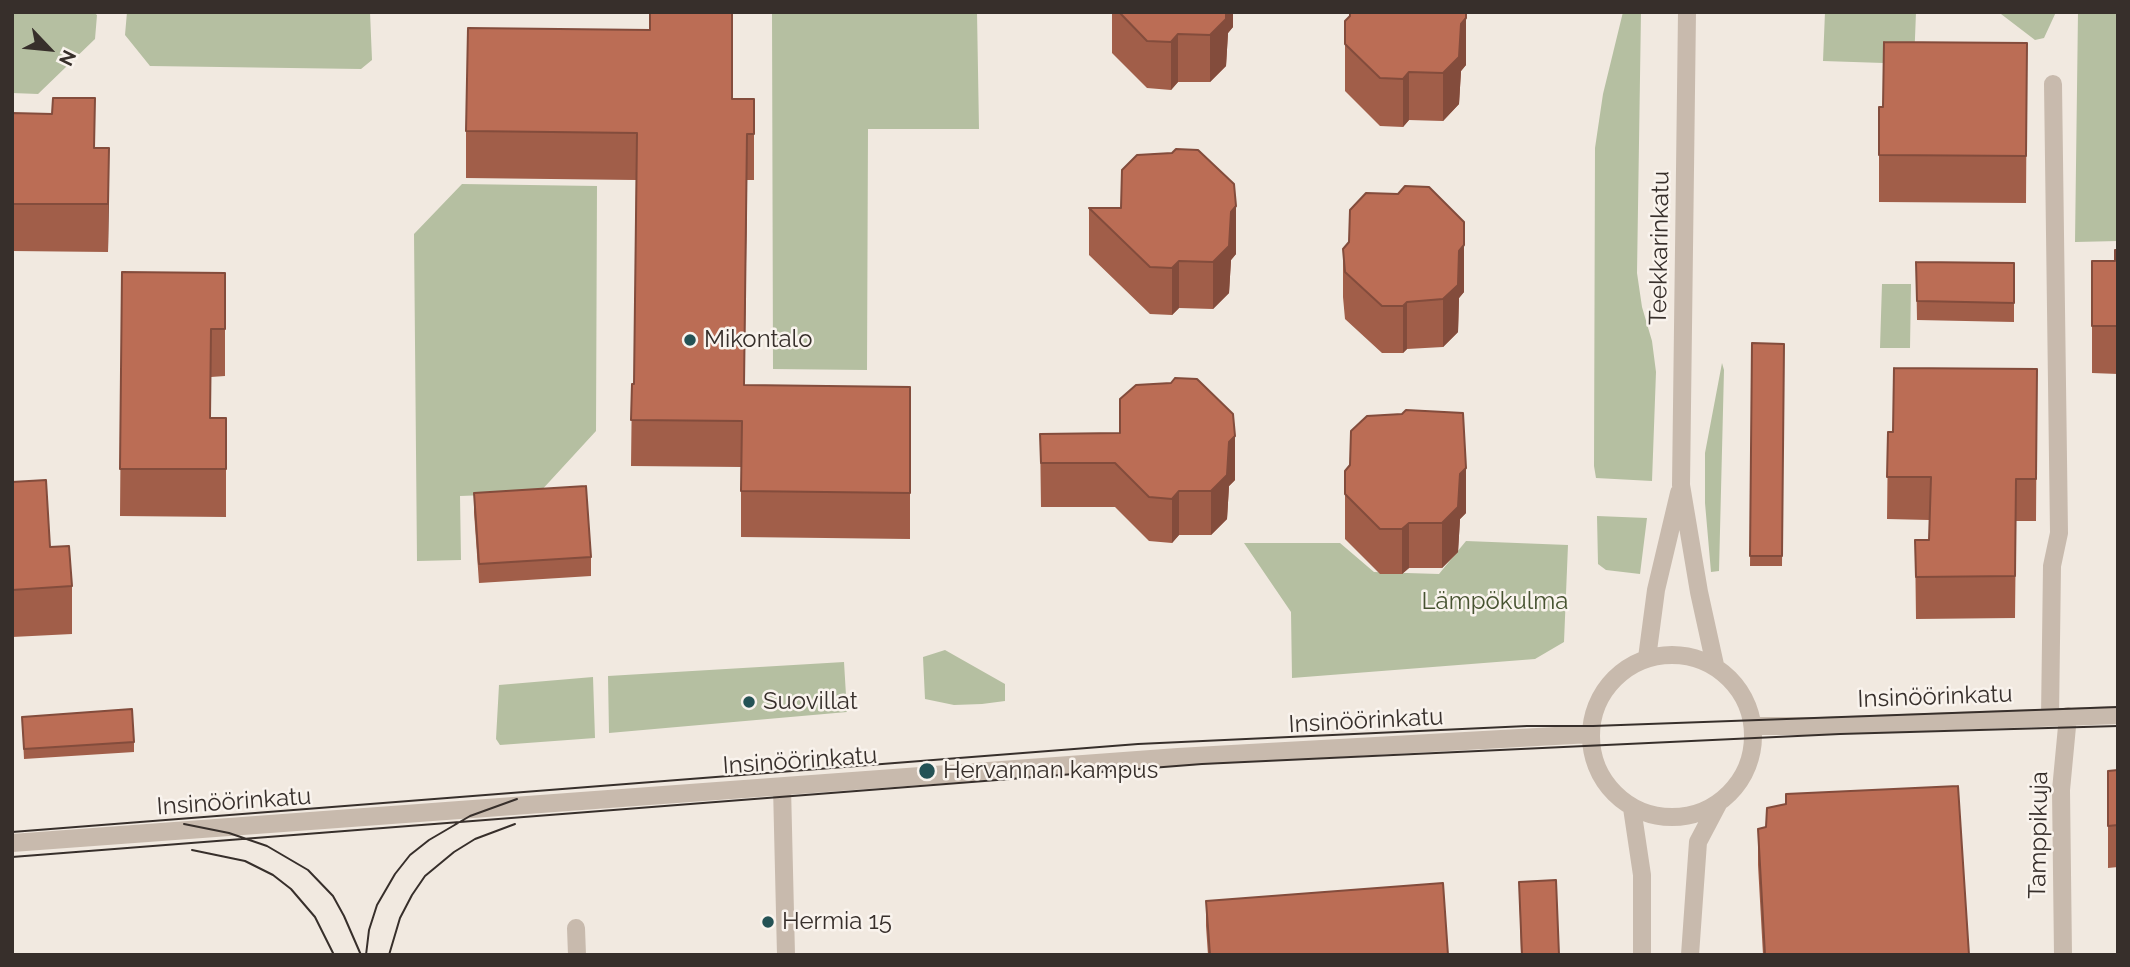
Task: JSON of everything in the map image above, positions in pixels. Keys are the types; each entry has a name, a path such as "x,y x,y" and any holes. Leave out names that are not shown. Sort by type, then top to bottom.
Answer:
{"street":[{"name":"Teekkarinkatu","path":"1687,12 1681,485 1715,666"},
{"name":"Tamppikuja","path":"2053,84 2059,533 2052,566 2062,790 2063,955"},
{"name":"Teekkarinkatu","path":"1647,658 1656,590 1681,485"},
{"path":"1690,955 1698,842 1718,804 1740,783 1752,756 1754,726 1742,691 1715,666 1690,659 1647,658 1619,674 1599,700 1591,734 1594,762 1609,788 1632,808 1662,814 1687,815 1718,804"},
{"name":"Insinöörinkatu","path":"1754,726 2118,715"},
{"name":"Insinöörinkatu","path":"12,843 1178,757 1591,734"},
{"path":"782,786 786,955"},
{"path":"1632,808 1642,875 1642,955"},
{"path":"576,928 577,955"}],"green space":[{"path":"12,12 93,12 97,15 95,39 38,94 12,93"},
{"path":"127,12 370,12 372,60 361,69 150,66 125,35"},
{"path":"772,12 977,12 979,129 868,129 867,370 773,369"},
{"path":"1623,12 1641,12 1637,273 1656,372 1652,481 1596,478 1594,466 1595,148 1603,94"},
{"path":"1825,12 1916,12 1914,64 1823,61"},
{"path":"1996,12 2056,12 2044,38 2035,40"},
{"path":"2078,12 2118,12 2118,241 2075,242"},
{"path":"462,184 597,186 596,431 539,493 460,496 461,560 417,561 414,234"},
{"path":"1882,284 1911,284 1910,348 1880,348"},
{"path":"1722,363 1724,370 1719,571 1711,572 1705,503 1705,453"},
{"path":"1597,516 1647,518 1640,574 1606,570 1598,564"},
{"name":"Lämpökulma","path":"1466,541 1568,545 1564,642 1535,659 1292,678 1291,612 1244,543 1340,543 1374,572 1439,574"},
{"path":"945,650 1005,684 1005,701 954,705 925,699 923,657"},
{"path":"844,662 847,712 609,733 608,676"},
{"path":"593,677 595,738 500,745 496,739 499,685"}],"building":[{"name":"Mikontalo","path":"650,12 732,12 732,99 754,99 754,134 747,134 744,385 910,387 910,493 741,491 742,421 631,420 634,384 637,133 466,131 468,28 650,30"},
{"path":"1119,12 1226,12 1226,19 1210,35 1178,34 1171,42 1147,41"},
{"path":"1350,12 1466,12 1466,18 1461,24 1459,57 1443,73 1409,72 1403,79 1380,78 1345,44 1345,21"},
{"path":"1884,42 2027,43 2026,156 1879,155 1879,107 1883,107"},
{"path":"53,98 95,98 94,148 109,148 108,204 12,204 12,113 52,114"},
{"path":"1176,149 1198,150 1234,184 1236,206 1231,212 1229,246 1213,262 1179,261 1172,268 1150,267 1089,208 1121,208 1122,170 1137,155 1172,153"},
{"path":"1405,186 1429,187 1464,222 1464,245 1459,251 1458,285 1443,299 1407,302 1403,306 1382,306 1345,272 1343,249 1349,242 1350,210 1366,193 1398,194"},
{"path":"2115,250 2118,250 2118,326 2092,326 2092,261 2115,261"},
{"path":"1916,262 2014,263 2014,303 1917,301"},
{"path":"122,272 225,273 225,329 211,329 210,418 226,418 226,469 120,469"},
{"path":"1752,343 1784,344 1782,556 1750,556"},
{"path":"1894,368 2037,369 2036,479 2016,479 2015,576 1916,577 1915,540 1929,540 1931,477 1887,477 1888,432 1893,432"},
{"path":"1175,378 1197,379 1233,414 1235,436 1229,442 1227,475 1211,491 1179,491 1172,499 1149,497 1115,463 1041,463 1040,434 1120,433 1120,399 1136,385 1171,383"},
{"path":"1406,410 1463,413 1466,468 1460,474 1458,507 1442,523 1409,523 1402,529 1380,529 1345,494 1345,471 1350,465 1351,431 1367,416 1402,414"},
{"path":"46,480 50,547 69,546 72,586 12,590 12,482"},
{"path":"586,486 591,557 479,564 474,493"},
{"path":"132,709 134,742 24,749 22,717"},
{"path":"2118,770 2118,825 2108,826 2108,771"},
{"path":"1958,786 1969,955 1765,955 1758,829 1766,827 1767,808 1786,804 1786,794"},
{"path":"1556,880 1559,955 1522,955 1519,882"},
{"path":"1443,883 1448,955 1210,955 1206,901"}],"tram line":[{"path":"12,832 1138,744 1527,726 1593,726 2118,707"},
{"path":"12,857 1202,764 1840,734 2118,726"},
{"path":"366,955 369,930 377,905 410,855 429,840 470,816 517,799"},
{"path":"184,824 229,833 267,846 308,870 333,896 361,955"},
{"path":"389,955 400,918 425,876 475,839 515,824"},
{"path":"192,850 245,861 273,875 291,889 315,917 334,955"}],"place":[{"name":"Mikontalo","path":"690,340"},
{"name":"Suovillat","path":"749,702"},
{"name":"Hervannan kampus","path":"927,771"},
{"name":"Hermia 15","path":"768,922"}]}
